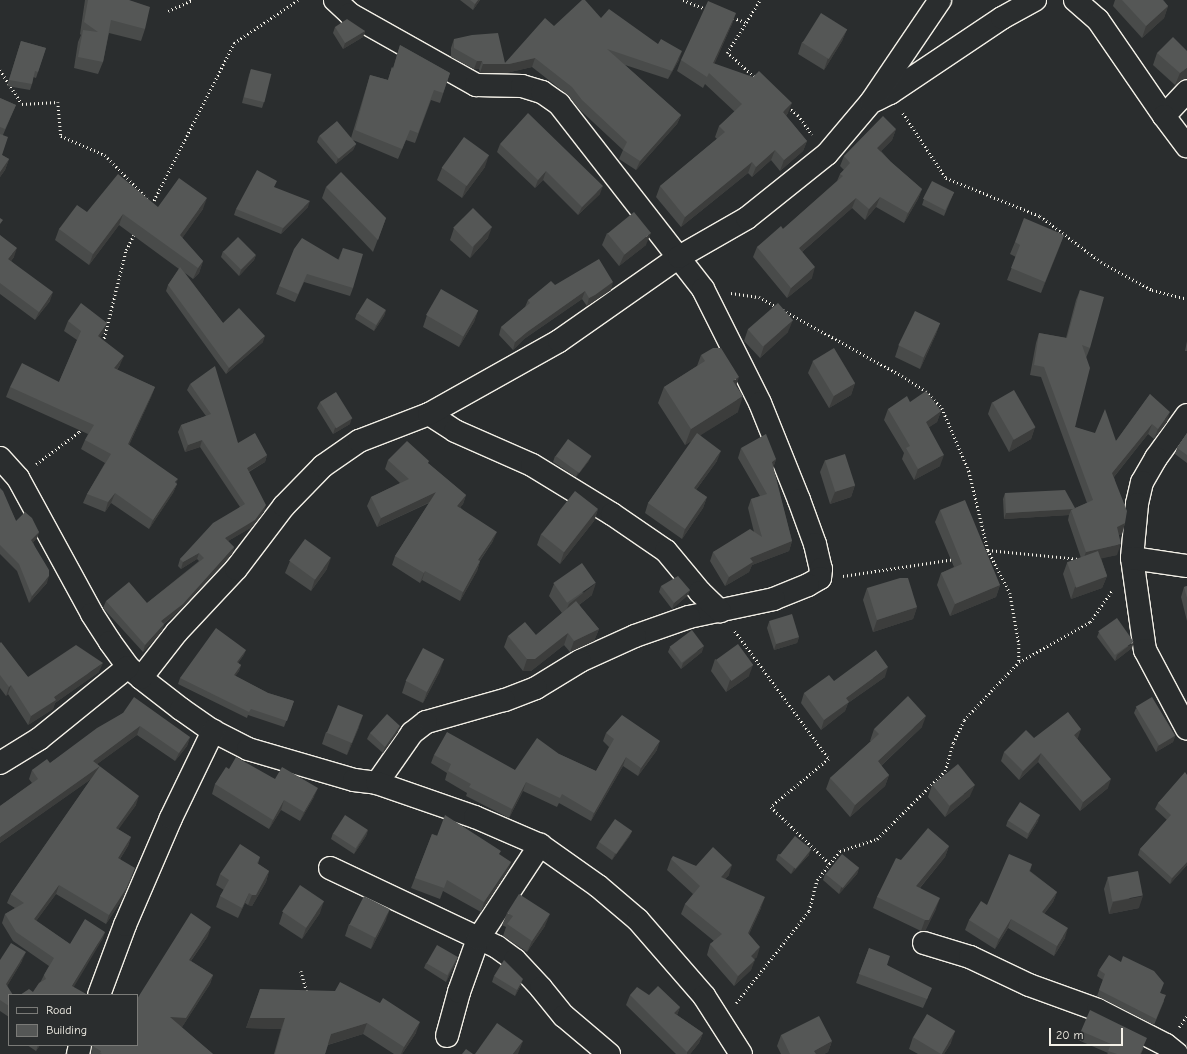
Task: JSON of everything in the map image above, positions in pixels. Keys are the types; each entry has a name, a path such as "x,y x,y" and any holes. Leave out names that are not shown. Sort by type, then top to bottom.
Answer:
{"street":[{"path":"335,0 350,14 476,85 522,86 542,92 559,104 703,289 760,403 815,544 821,569 820,578 808,586 774,599 689,617 635,636 580,661 536,688 504,700 426,722 412,733 377,782"},
{"path":"0,763 39,739 135,673 177,632 236,569 284,506 323,466 359,441 429,414 559,341 679,258 747,218 827,154 880,97 940,0"},
{"path":"880,97 1002,18 1035,0"},
{"path":"1075,0 1098,20 1164,116 1187,146"},
{"path":"1164,116 1187,91"},
{"path":"429,414 455,431 532,465 612,514 666,551 700,592 720,611"},
{"path":"1187,415 1156,458 1142,482 1136,504 1132,558 1145,650 1187,729"},
{"path":"0,458 18,478 92,614 135,673 180,710 213,731 255,751 354,780 377,782 475,817 540,845 598,886 638,920 704,996 741,1054"},
{"path":"1132,558 1187,566"},
{"path":"99,994 125,925 171,818 213,731"},
{"path":"447,1036 459,992 478,939 540,845"},
{"path":"330,868 478,939 515,960 564,1016 609,1054"},
{"path":"924,943 970,957 1029,985 1098,1010 1166,1045 1177,1054"}],"path":[{"path":"168,11 193,0"},
{"path":"149,209 234,43 298,0"},
{"path":"683,0 708,10"},
{"path":"757,80 727,53 760,0"},
{"path":"731,17 746,22"},
{"path":"0,70 22,104 58,102 61,136 105,155 152,204"},
{"path":"880,97 946,178 1040,216 1101,262 1152,290 1187,298"},
{"path":"786,105 798,115 827,154"},
{"path":"102,347 126,250 135,231"},
{"path":"703,289 759,297 902,376 926,391 942,408 969,471 988,550 1010,594 1019,644 1019,662"},
{"path":"18,478 79,432 82,426"},
{"path":"980,552 988,550 1080,559"},
{"path":"820,578 879,572 958,558"},
{"path":"721,1022 809,912 817,880 840,851 877,839 945,771 953,743 964,720 1019,662 1090,622 1132,558"},
{"path":"720,611 829,759 771,807 830,864"},
{"path":"301,971 309,999"}],"building":[{"path":"88,0 129,0 150,7 145,29 111,20 103,62 78,57 83,30 98,32 84,22"},
{"path":"470,0 478,0 475,4"},
{"path":"582,0 585,0 601,18 609,9 658,44 661,39 682,51 672,71 607,49 681,115 640,161 623,150 627,142 582,100 572,87 535,58 509,64 483,64 482,61 477,61 454,48 454,39 472,35 498,33 505,63 545,18 554,26"},
{"path":"1122,0 1163,0 1168,6 1146,26"},
{"path":"708,1 736,13 713,63 753,77 759,71 792,103 783,112 807,141 784,160 775,150 756,167 752,162 685,217 660,186 725,132 719,126 742,104 709,73 707,77 681,60"},
{"path":"821,13 847,29 829,59 802,43"},
{"path":"347,19 365,31 345,43 335,27"},
{"path":"1173,37 1187,51 1187,68 1180,73 1157,53"},
{"path":"21,41 46,48 38,72 35,71 32,84 9,80"},
{"path":"400,45 450,73 443,93 434,90 418,133 410,130 402,149 355,130 370,75 388,80"},
{"path":"251,69 271,74 264,102 244,97"},
{"path":"0,98 16,105 5,129 0,127"},
{"path":"528,113 603,186 582,207 546,171 538,180 500,144"},
{"path":"883,116 896,129 877,148 922,189 908,213 880,197 869,209 856,198 799,248 815,267 791,288 757,247 781,226 783,229 843,176 840,174 850,163 844,156"},
{"path":"337,121 356,144 339,159 319,136"},
{"path":"0,134 8,137 2,155 9,159 0,172"},
{"path":"464,137 489,155 467,186 442,168"},
{"path":"257,170 277,181 274,187 310,201 283,228 236,209"},
{"path":"341,172 386,218 378,240 326,187"},
{"path":"118,174 158,207 179,178 207,198 180,235 203,261 198,268 123,214 93,254 59,229 77,205 87,212"},
{"path":"932,181 954,192 945,210 923,199"},
{"path":"473,208 492,227 472,247 453,228"},
{"path":"634,212 651,233 625,254 608,233"},
{"path":"1024,218 1064,235 1045,282 1011,268 1020,245 1015,242"},
{"path":"0,235 17,248 8,259 53,292 39,312 0,283"},
{"path":"238,237 256,255 241,270 223,252"},
{"path":"302,238 339,260 343,248 363,254 353,288 307,274 298,294 279,286 294,249"},
{"path":"599,259 613,282 595,295 589,298 585,291 515,342 501,327 530,303 528,300 551,281 555,285"},
{"path":"180,267 223,323 239,308 265,336 229,368 168,285"},
{"path":"441,289 478,310 463,336 426,315"},
{"path":"1080,290 1104,297 1090,348 1082,345 1090,368 1075,427 1095,433 1105,409 1116,441 1150,394 1170,412 1158,429 1152,424 1112,473 1127,511 1125,523 1117,527 1121,544 1086,552 1071,510 1093,500 1044,367 1034,365 1039,333 1067,338"},
{"path":"367,298 386,310 376,325 357,313"},
{"path":"81,303 107,323 98,336 124,356 114,368 155,387 128,444 178,479 175,482 177,484 153,520 115,493 108,502 87,494 111,454 85,440 94,425 10,387 22,363 59,382 81,331 68,321"},
{"path":"778,303 793,320 763,347 748,329"},
{"path":"915,311 940,323 924,357 898,345"},
{"path":"713,348 721,348 739,377 733,381 743,396 691,429 664,387 705,361 701,355"},
{"path":"834,348 855,383 834,396 813,361"},
{"path":"215,366 238,443 255,433 267,455 247,468 266,505 255,520 225,538 234,547 183,604 161,621 164,624 145,645 106,601 129,582 147,603 204,558 199,553 183,562 180,559 213,523 245,504 202,440 188,445 181,425 211,414 190,384"},
{"path":"1014,390 1036,427 1014,440 992,402"},
{"path":"926,391 941,411 926,422 944,455 918,469 906,448 910,446 888,409 907,396 910,402"},
{"path":"336,392 352,418 336,428 320,402"},
{"path":"697,433 721,451 694,488 707,497 685,529 648,503"},
{"path":"1187,433 1187,455 1177,448"},
{"path":"766,434 776,459 772,462 792,541 750,558 753,562 729,577 713,552 750,529 762,537 751,499 767,494 741,448"},
{"path":"568,439 591,456 579,473 556,456"},
{"path":"407,441 429,461 428,463 466,495 457,506 497,532 478,560 480,561 463,592 425,571 424,573 395,556 436,492 381,518 371,497 409,479 388,460"},
{"path":"845,454 855,485 835,492 825,460"},
{"path":"0,488 3,491 16,521 25,512 32,518 39,532 31,540 49,570 49,576 32,596 19,564 0,545"},
{"path":"1065,490 1075,508 1073,509 1006,513 1005,493"},
{"path":"575,491 598,509 564,552 541,534"},
{"path":"965,500 1000,585 955,604 941,573 962,564 940,510"},
{"path":"305,539 331,558 315,580 289,561"},
{"path":"1098,551 1107,576 1076,588 1067,562"},
{"path":"582,563 596,583 567,603 553,583"},
{"path":"678,576 690,590 674,603 661,586"},
{"path":"900,578 908,578 917,607 877,620 867,588"},
{"path":"1187,586 1187,598 1184,587"},
{"path":"576,601 599,629 574,641 568,633 535,659 527,659 508,636 525,622 536,635"},
{"path":"792,614 799,637 776,644 769,621"},
{"path":"1117,618 1134,642 1115,655 1098,631"},
{"path":"216,628 246,650 237,662 241,665 234,675 268,693 294,701 287,721 251,709 249,712 180,678"},
{"path":"692,630 704,646 682,663 670,647"},
{"path":"1,642 28,677 76,645 103,663 54,697 56,700 31,716 11,685 9,687 0,675"},
{"path":"738,644 753,665 731,681 716,660"},
{"path":"423,648 444,659 427,692 406,681"},
{"path":"876,650 888,667 846,698 849,702 824,720 804,693 829,675 834,681"},
{"path":"908,696 926,716 878,761 889,775 855,805 830,778 879,734 874,729"},
{"path":"134,697 190,737 179,753 140,726 93,761 100,766 0,837 0,806 38,779 32,770 47,759 50,763 97,728 123,713"},
{"path":"1152,697 1175,736 1159,745 1136,707"},
{"path":"338,705 363,715 352,743 327,733"},
{"path":"1068,712 1081,729 1074,735 1111,779 1083,802 1041,753 1023,771 1004,752 1026,730 1034,738"},
{"path":"387,714 400,726 385,747 370,733"},
{"path":"622,715 660,741 641,768 626,757 594,813 562,794 560,798 526,782 512,809 469,787 471,784 448,771 451,764 434,755 447,732 515,770 537,738 559,754 596,771 614,739 606,733"},
{"path":"236,757 275,779 282,767 318,788 304,812 284,800 273,820 215,784 226,767 229,769"},
{"path":"958,764 975,785 949,806 932,785"},
{"path":"100,766 139,796 116,828 131,837 118,858 135,868 126,889 109,915 59,885 34,919 70,944 85,919 105,932 72,986 86,994 22,994 29,989 33,992 39,983 46,979 44,975 54,958 16,932 5,914 24,903 11,894"},
{"path":"1185,772 1187,775 1187,862 1172,878 1140,849 1171,815 1158,803"},
{"path":"1020,802 1040,815 1028,834 1008,820"},
{"path":"345,815 368,830 356,848 333,833"},
{"path":"445,815 501,851 499,854 511,862 484,902 447,880 444,888 415,878 432,834 437,836"},
{"path":"615,819 632,831 616,854 599,842"},
{"path":"928,828 949,846 916,886 940,898 929,920 925,920 877,897 896,858 901,860"},
{"path":"795,836 811,849 796,869 779,855"},
{"path":"240,844 260,857 257,863 269,871 256,895 249,893 242,908 220,896 229,880 220,874"},
{"path":"713,847 732,865 721,877 765,897 748,933 760,947 751,956 755,960 738,976 710,944 722,934 685,904 700,886 671,859 673,856 696,866"},
{"path":"842,854 859,868 843,888 826,874"},
{"path":"1009,854 1032,864 1029,871 1057,892 1042,912 1068,928 1057,946 1011,919 999,939 969,920 981,901 987,905"},
{"path":"1138,871 1143,896 1112,901 1108,877"},
{"path":"300,885 324,901 306,928 282,912"},
{"path":"519,894 550,914 532,941 507,924 513,916 507,913"},
{"path":"364,896 390,909 375,938 349,925"},
{"path":"191,913 211,927 189,960 213,975 186,1018 170,1017 213,1054 100,1053 101,1051 94,1046 138,1046 138,997"},
{"path":"11,943 26,952 6,984 12,994 8,994 8,1005 0,1000 0,960"},
{"path":"437,945 458,957 447,975 427,963"},
{"path":"869,948 890,956 887,965 932,988 927,999 859,974"},
{"path":"1109,955 1121,962 1123,956 1154,971 1164,983 1160,993 1166,995 1156,1019 1099,990 1105,974 1099,970"},
{"path":"504,960 523,979 517,990 494,976"},
{"path":"340,982 380,1003 383,998 420,1022 404,1047 367,1023 331,1034 325,1054 275,1054 285,1018 250,1018 260,989 335,991"},
{"path":"658,986 680,1007 674,1013 703,1033 687,1052 630,995 637,987 649,995"},
{"path":"1090,1010 1147,1038 1140,1054 1117,1054 1108,1051 1111,1044 1081,1031"},
{"path":"927,1014 955,1031 941,1054 913,1037"},
{"path":"819,1016 832,1041 814,1051 816,1054 790,1054 781,1035"},
{"path":"497,1023 523,1041 513,1054 475,1054"},
{"path":"466,1049 473,1054 462,1054"}]}
